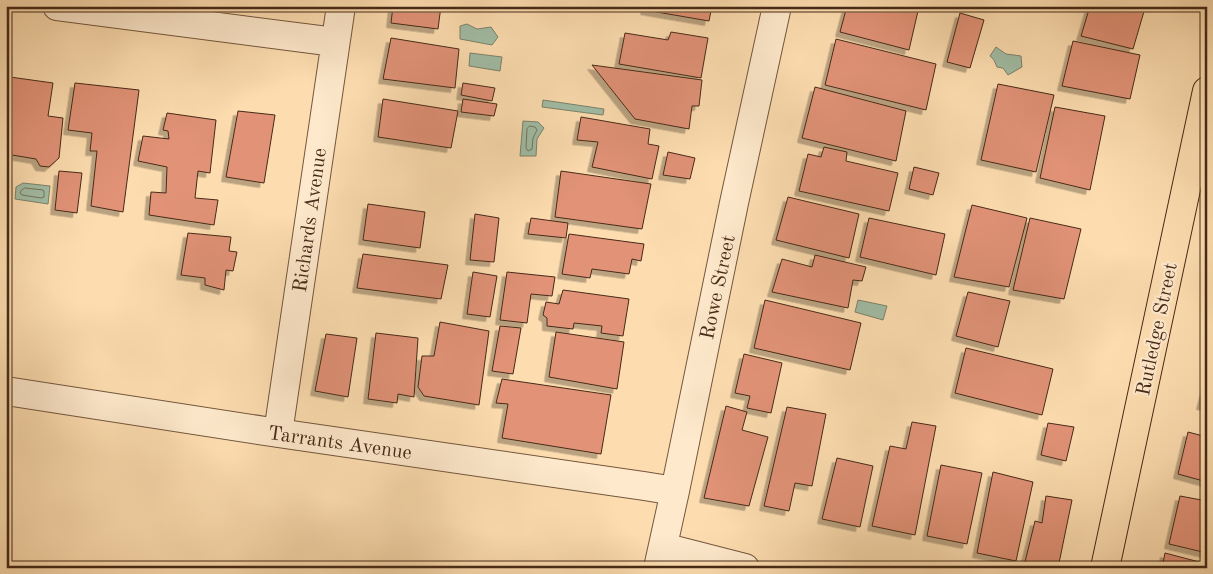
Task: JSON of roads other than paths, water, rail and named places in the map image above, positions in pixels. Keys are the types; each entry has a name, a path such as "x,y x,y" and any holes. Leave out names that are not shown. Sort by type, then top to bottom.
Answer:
{"main road":[{"name":"Rutledge Street","path":"1105,568 1207,91"}],"street":[{"path":"57,6 335,42"},
{"name":"Richards Avenue","path":"278,434 340,6"},
{"name":"Rowe Street","path":"660,557 734,203 778,6"},
{"name":"Tarrants Avenue","path":"6,391 278,434 675,491"},
{"path":"660,557 745,568"}],"water":[{"path":"467,24 477,29 491,27 498,37 492,45 460,39 460,26"},
{"path":"996,47 1006,54 1021,56 1022,67 1008,75 1003,68 997,67 990,56"},
{"path":"470,53 502,57 500,71 469,66"},
{"path":"543,100 604,109 603,115 542,107"},
{"path":"523,121 538,122 544,128 537,139 536,156 520,156"},
{"path":"23,183 50,186 48,204 15,199 16,187"},
{"path":"858,300 887,306 883,320 855,312"}]}
